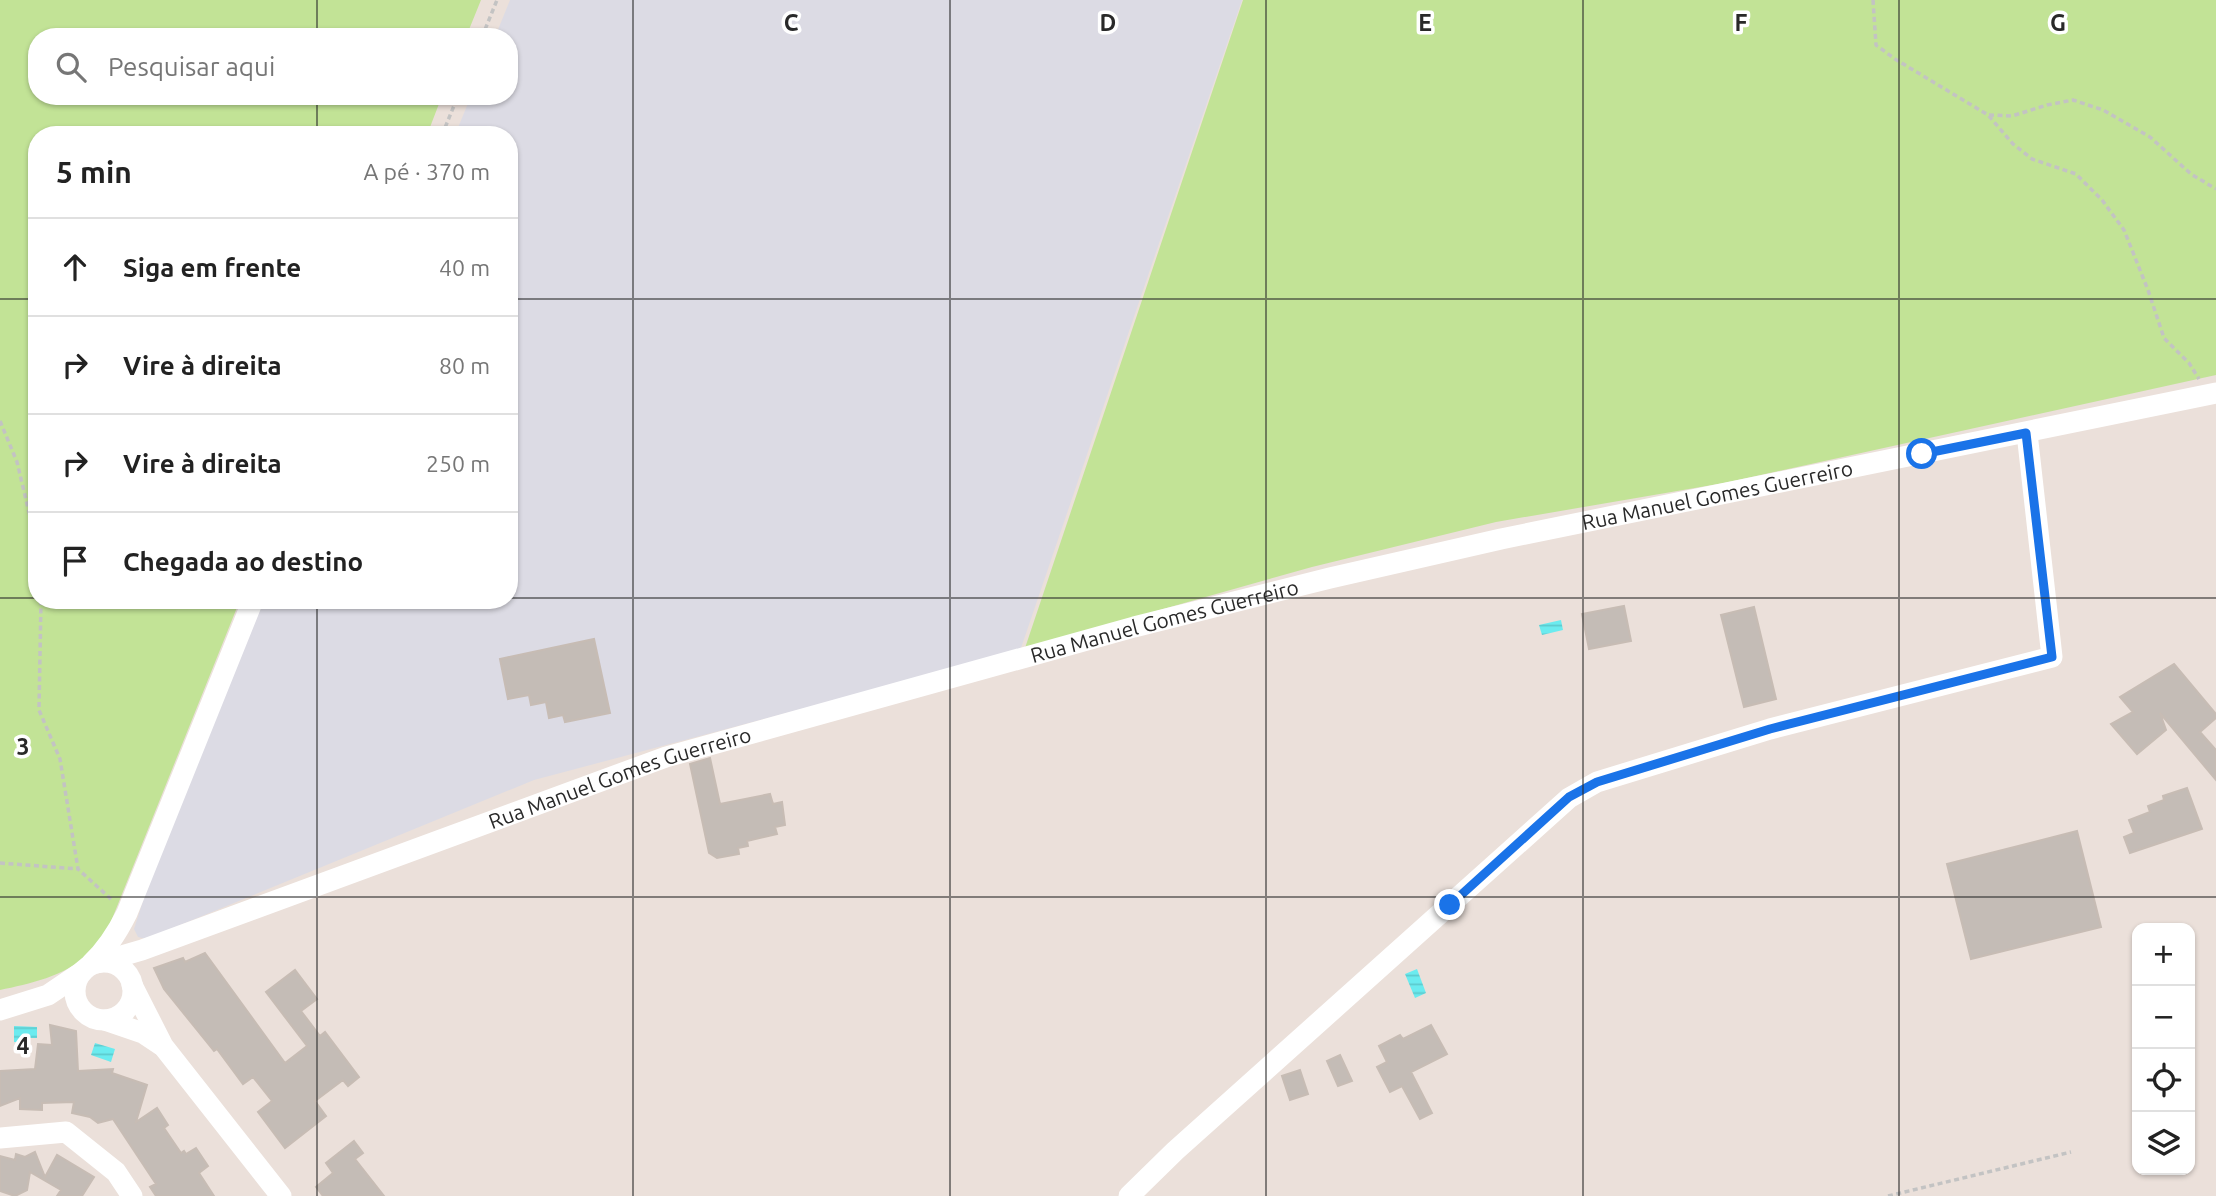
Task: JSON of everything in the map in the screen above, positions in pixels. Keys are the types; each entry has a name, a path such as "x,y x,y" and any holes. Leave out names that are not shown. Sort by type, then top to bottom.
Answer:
{"street":[{"name":"Rua Manuel Gomes Guerreiro","path":"131,962 666,757 1134,627 1502,539 2213,394"},
{"path":"1129,1196 1175,1151 1569,797 1597,782 1770,729 2052,657 2026,433"},
{"path":"0,1010 33,1001 65,985 89,967 114,938 127,914 249,609"},
{"path":"127,914 131,962 133,993 127,1009 114,1018 97,1018 81,1009 75,990 89,967 113,963 120,967 131,962"},
{"path":"131,962 163,1046 281,1196"},
{"path":"33,1001 51,1002 143,1033 163,1046"},
{"path":"0,1138 66,1132 116,1172 132,1196"}],"path":[{"path":"486,28 497,0"},
{"path":"1873,0 1876,45 1988,115 2012,144 2032,159 2076,173 2102,200 2124,230 2164,338 2189,363 2213,394"},
{"path":"1988,115 2012,116 2073,100 2103,110 2150,137 2191,174 2216,189"},
{"path":"446,126 454,105"},
{"path":"0,421 17,462 28,508"},
{"path":"41,609 39,710 60,759 78,869 127,914"},
{"path":"0,863 78,869"},
{"path":"1888,1196 2071,1152"}],"shaded area":[{"path":"510,0 1242,0 1020,651 534,780 146,939 138,937 134,929 151,876 260,609 518,609 518,126 459,126 467,105 518,105 518,28 499,28"}],"green space":[{"path":"0,0 481,0 470,28 28,28 28,105 439,105 430,126 28,126 28,609 236,609 106,934 90,953 57,974 0,990"},
{"path":"1243,0 2216,0 2216,375 1724,483 1496,522 1312,567 1025,648"}],"water":[{"path":"1561,620 1563,630 1542,635 1539,625"},
{"path":"1417,969 1426,993 1415,998 1405,974"},
{"path":"14,1026 37,1027 37,1038 29,1038 29,1043 14,1042"},
{"path":"95,1043 115,1049 111,1062 91,1055"}],"building":[{"path":"1624,606 1631,641 1589,649 1582,614"},
{"path":"1754,607 1776,699 1744,707 1721,615"},
{"path":"594,639 610,713 565,722 563,715 549,718 546,702 531,705 529,695 508,699 500,659"},
{"path":"2174,664 2216,714 2216,718 2200,732 2216,750 2216,780 2160,713 2166,730 2137,754 2111,724 2133,712 2120,697"},
{"path":"710,758 720,804 770,794 773,804 782,802 785,825 775,827 777,834 747,841 748,846 738,848 739,854 717,858 709,853 690,764"},
{"path":"2187,788 2202,829 2130,853 2124,837 2134,833 2129,820 2150,812 2148,806 2164,800 2163,796"},
{"path":"2077,831 2101,927 1971,959 1947,864"},
{"path":"205,953 285,1063 307,1046 266,992 295,970 317,999 301,1011 320,1036 325,1032 359,1077 348,1086 343,1080 315,1101 326,1116 285,1148 258,1112 272,1101 253,1077 243,1084 217,1049 214,1051 164,989 154,968 183,958 185,962"},
{"path":"50,1025 76,1031 78,1071 113,1069 112,1073 147,1085 136,1122 157,1108 168,1125 164,1128 181,1153 184,1151 186,1154 196,1148 208,1166 199,1173 214,1196 156,1196 150,1187 156,1184 113,1119 98,1123 90,1117 72,1113 74,1102 42,1103 42,1110 20,1109 20,1098 0,1106 0,1071 35,1069 38,1044 52,1045"},
{"path":"1431,1025 1447,1054 1411,1072 1432,1113 1420,1119 1402,1086 1390,1092 1377,1067 1387,1062 1379,1046 1400,1035 1403,1039"},
{"path":"1340,1055 1352,1081 1338,1086 1327,1061"},
{"path":"1300,1070 1308,1094 1290,1100 1282,1076"},
{"path":"354,1141 363,1153 355,1159 384,1196 323,1196 316,1187 333,1173 326,1163"},
{"path":"35,1152 45,1177 57,1155 94,1177 82,1196 57,1196 61,1190 30,1172 27,1190 15,1196 0,1191 0,1156 15,1160 16,1154 25,1157"}],"route":[{"path":"1450,905 1569,797 1597,782 1770,729 2052,657 2026,433 1922,454"}]}
